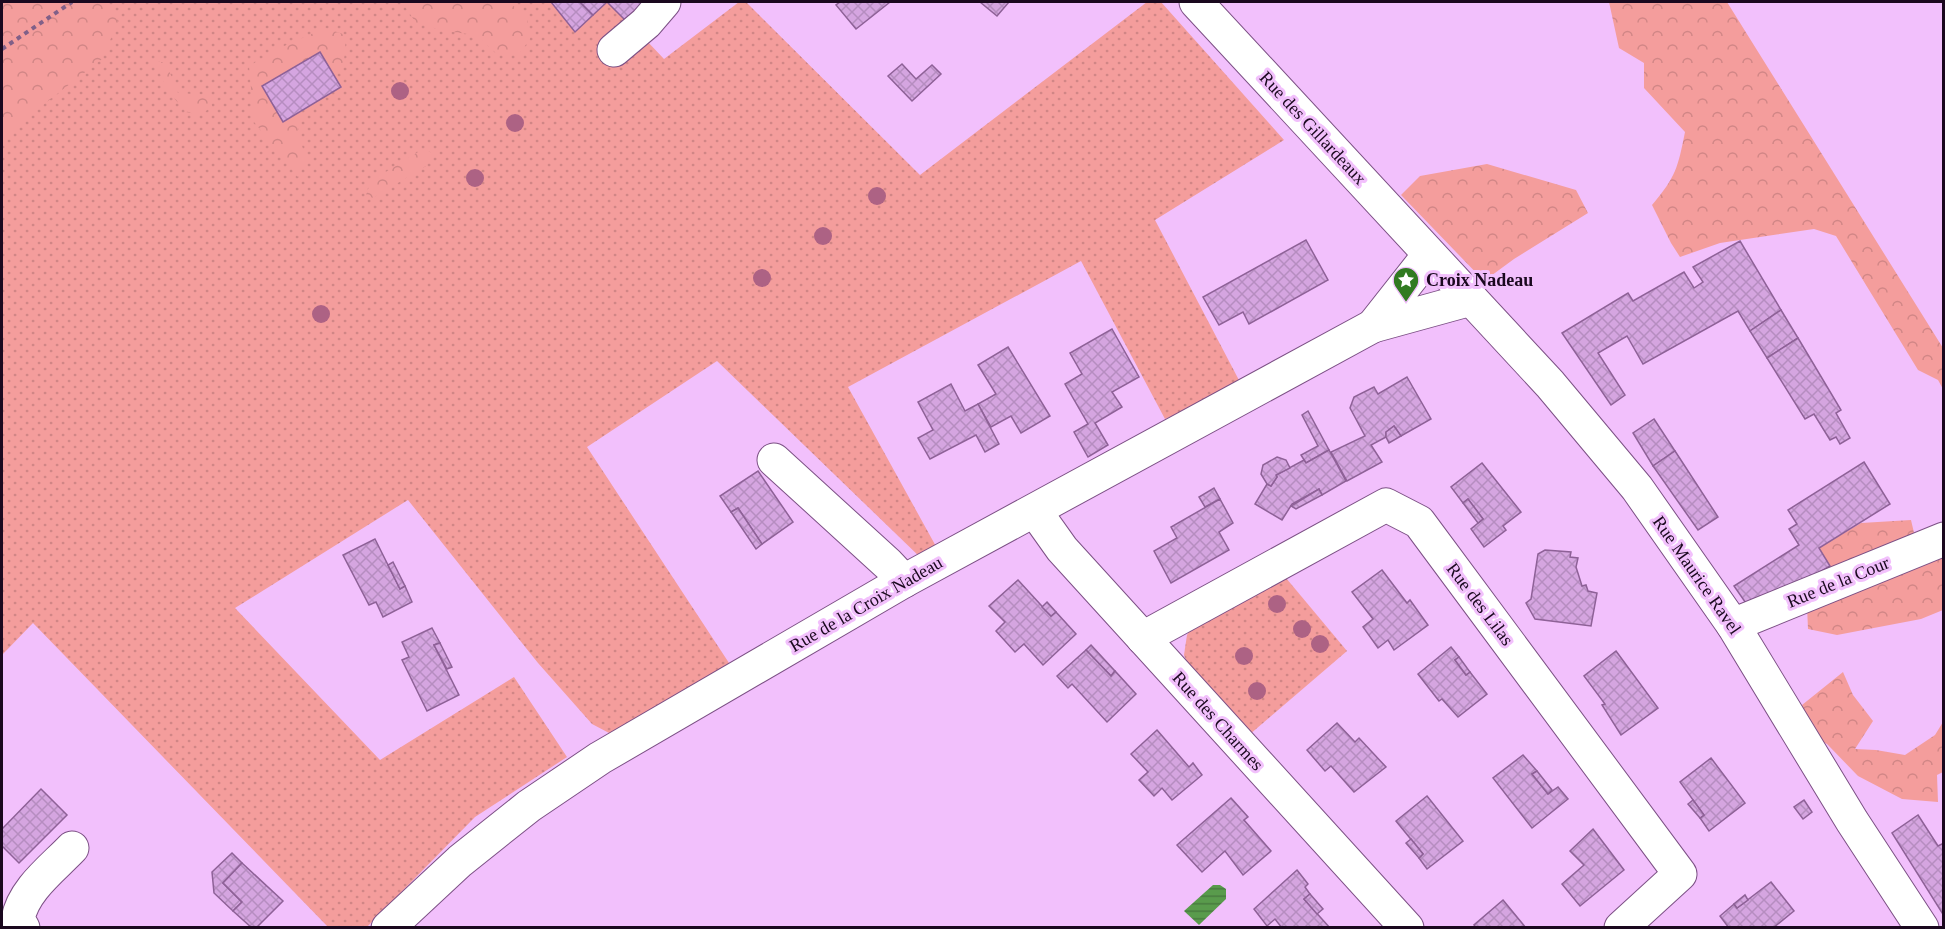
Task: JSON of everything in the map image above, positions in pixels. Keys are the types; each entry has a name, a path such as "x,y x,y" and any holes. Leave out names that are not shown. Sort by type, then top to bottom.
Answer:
{"street":[{"path":"614,50 645,23 664,2"},
{"name":"Rue des Gillardeaux","path":"1196,2 1429,255"},
{"path":"1373,326 1429,255"},
{"name":"Rue Maurice Ravel","path":"1429,255 1550,384 1637,488 1733,625 1852,821 1922,927"},
{"path":"1373,326 1471,299"},
{"name":"Rue de la Croix Nadeau","path":"388,927 460,861 530,806 600,758 904,581 1373,326"},
{"path":"774,460 904,581"},
{"name":"Rue des Lilas","path":"1143,638 1386,505 1419,522 1680,874 1621,927"},
{"name":"Rue des Charmes","path":"1035,511 1062,549 1407,927"},
{"name":"Rue de la Cour","path":"1733,625 1944,539"},
{"path":"23,927 18,919 20,907 31,891 72,848"}],"path":[{"path":"2,49 72,2"}],"green space":[{"path":"2,2 610,2 664,59 739,2 746,2 920,175 1147,2 1161,2 1284,140 1155,220 1241,384 1165,419 1081,261 848,387 938,550 923,560 717,361 587,447 731,666 611,734 592,724 538,663 408,500 235,608 380,760 514,677 567,757 475,817 367,927 328,927 33,623 2,655"},
{"path":"2,2 108,2 118,22 102,59 21,122 2,141"},
{"path":"402,2 508,2 527,16 530,39 519,54 498,55 476,35 445,31 416,23"},
{"path":"1609,2 1727,2 1943,348 1943,389 1938,380 1918,370 1836,236 1814,229 1720,243 1680,257 1652,205 1675,171 1685,132 1644,88 1644,63 1619,48"},
{"path":"325,28 346,35 344,61 333,74 320,52 262,86 283,122 302,111 298,131 306,160 298,177 254,122 249,66 282,47"},
{"path":"155,61 166,63 178,93 208,95 212,106 201,115 186,112 167,90"},
{"path":"423,149 432,153 426,166 373,198 366,195 371,181"},
{"path":"1487,164 1576,190 1588,213 1514,259 1484,281 1401,195 1420,176"},
{"path":"1911,520 1915,537 1943,539 1943,610 1921,619 1837,635 1808,629 1807,606 1819,548 1861,523"},
{"path":"1281,572 1347,651 1249,735 1191,673 1184,655 1187,635 1196,621"},
{"path":"1843,672 1853,695 1873,721 1855,749 1905,755 1935,735 1943,722 1943,772 1937,775 1938,802 1902,799 1858,776 1827,744 1805,732 1802,705"}],"shaded area":[{"path":"1213,885 1220,885 1226,889 1226,899 1199,925 1184,911"}],"building":[{"path":"551,2 580,2 593,15 575,32"},
{"path":"580,2 607,2 593,15"},
{"path":"607,2 646,2 627,22"},
{"path":"840,2 890,2 856,29 836,5"},
{"path":"980,2 1009,2 997,16"},
{"path":"320,52 341,87 283,122 262,86"},
{"path":"902,64 916,79 932,65 941,74 912,101 888,76"},
{"path":"1306,240 1328,280 1249,324 1243,312 1219,325 1203,297"},
{"path":"1740,241 1781,310 1750,331 1738,311 1643,364 1627,336 1598,353 1625,395 1611,405 1562,333 1628,293 1633,301 1684,272 1694,288 1703,282 1693,267"},
{"path":"1781,310 1798,338 1767,358 1750,331"},
{"path":"1112,329 1139,377 1112,392 1122,407 1095,423 1108,445 1088,457 1074,432 1088,424 1065,384 1082,374 1070,353"},
{"path":"1798,338 1841,410 1836,413 1850,438 1840,444 1836,437 1830,440 1814,414 1805,419 1767,358"},
{"path":"1008,347 1050,416 1021,433 1011,416 991,427 978,404 996,394 978,365"},
{"path":"1407,377 1431,419 1401,436 1394,426 1386,432 1386,437 1371,445 1382,462 1347,481 1331,452 1365,436 1350,408 1354,397 1374,387 1378,394"},
{"path":"951,384 965,411 978,404 999,444 985,452 976,435 930,459 918,438 933,430 918,402"},
{"path":"1308,411 1329,450 1306,463 1301,455 1318,446 1302,415"},
{"path":"1654,419 1675,451 1653,466 1633,433"},
{"path":"1394,426 1401,436 1389,443 1386,432"},
{"path":"1329,450 1346,481 1322,495 1319,489 1292,504 1282,520 1255,504 1267,484 1271,486 1276,475 1304,460 1306,463"},
{"path":"1675,451 1718,517 1698,530 1653,466"},
{"path":"1277,457 1286,460 1290,468 1276,475 1271,486 1261,474 1263,465"},
{"path":"1864,462 1890,504 1819,548 1830,566 1789,590 1785,586 1750,609 1734,586 1799,545 1789,529 1797,524 1788,510"},
{"path":"1482,463 1521,512 1503,526 1506,530 1484,547 1471,529 1483,519 1468,499 1463,503 1451,487"},
{"path":"758,471 793,522 762,544 738,508 731,512 720,496"},
{"path":"1214,488 1220,499 1205,507 1199,497"},
{"path":"1319,489 1322,495 1296,509 1291,506"},
{"path":"1220,499 1233,523 1219,532 1229,550 1171,583 1154,551 1177,538 1171,527"},
{"path":"1468,499 1483,519 1478,523 1463,503"},
{"path":"738,508 762,544 756,549 731,512"},
{"path":"375,539 400,589 405,586 412,602 383,617 376,602 369,605 343,555"},
{"path":"1545,550 1571,552 1570,557 1578,558 1576,567 1582,586 1586,585 1588,591 1597,593 1591,626 1535,619 1526,603 1531,599 1538,554"},
{"path":"393,562 405,586 400,589 388,565"},
{"path":"1382,570 1407,603 1410,600 1428,625 1394,650 1388,640 1378,648 1363,627 1373,619 1352,592"},
{"path":"1018,580 1051,616 1056,612 1076,634 1043,665 1024,644 1015,652 996,631 1005,622 989,606"},
{"path":"1047,602 1056,612 1051,616 1042,607"},
{"path":"432,628 440,643 434,645 459,695 427,711 402,660 409,657 402,642"},
{"path":"440,643 452,667 447,669 434,645"},
{"path":"1091,645 1115,671 1111,676 1086,650"},
{"path":"1451,647 1459,657 1455,660 1466,675 1470,672 1487,694 1458,717 1442,699 1439,701 1418,674"},
{"path":"1086,650 1111,676 1115,671 1136,694 1107,722 1072,684 1068,688 1057,676"},
{"path":"1616,651 1658,708 1621,735 1602,705 1605,704 1584,676"},
{"path":"1459,657 1470,672 1466,675 1455,660"},
{"path":"1337,723 1355,742 1359,738 1386,767 1354,792 1331,766 1325,771 1307,750"},
{"path":"1157,730 1189,767 1193,763 1202,775 1172,800 1162,788 1154,796 1139,780 1148,772 1131,754"},
{"path":"1523,755 1537,771 1532,774 1548,794 1558,787 1568,799 1532,828 1493,778"},
{"path":"1711,758 1745,803 1709,831 1700,818 1704,815 1680,782"},
{"path":"1537,771 1552,790 1548,794 1532,774"},
{"path":"41,789 67,815 19,863 2,846 2,829"},
{"path":"1427,796 1463,841 1427,869 1419,858 1423,854 1396,821"},
{"path":"1231,798 1248,817 1244,820 1271,851 1243,875 1225,851 1202,872 1177,845"},
{"path":"1693,800 1704,815 1700,818 1688,804"},
{"path":"1804,800 1812,812 1803,819 1794,807"},
{"path":"1918,815 1938,846 1944,843 1944,916 1892,833"},
{"path":"1593,829 1624,870 1580,906 1562,884 1584,865 1570,851"},
{"path":"1411,839 1423,854 1419,858 1406,843"},
{"path":"232,853 242,863 223,883 242,902 233,911 214,893 212,872"},
{"path":"242,863 283,901 256,928 252,928 233,911 242,902 223,883"},
{"path":"1297,870 1308,884 1305,887 1310,894 1304,899 1330,928 1282,928 1275,919 1267,926 1254,909"},
{"path":"1771,882 1794,911 1773,928 1729,928 1720,916 1734,904 1737,908"},
{"path":"1310,894 1323,909 1317,914 1304,899"},
{"path":"1745,895 1748,900 1737,908 1734,904"},
{"path":"1503,900 1526,928 1476,928 1474,925"}],"place":[{"name":"Croix Nadeau","path":"1406,303"}]}
